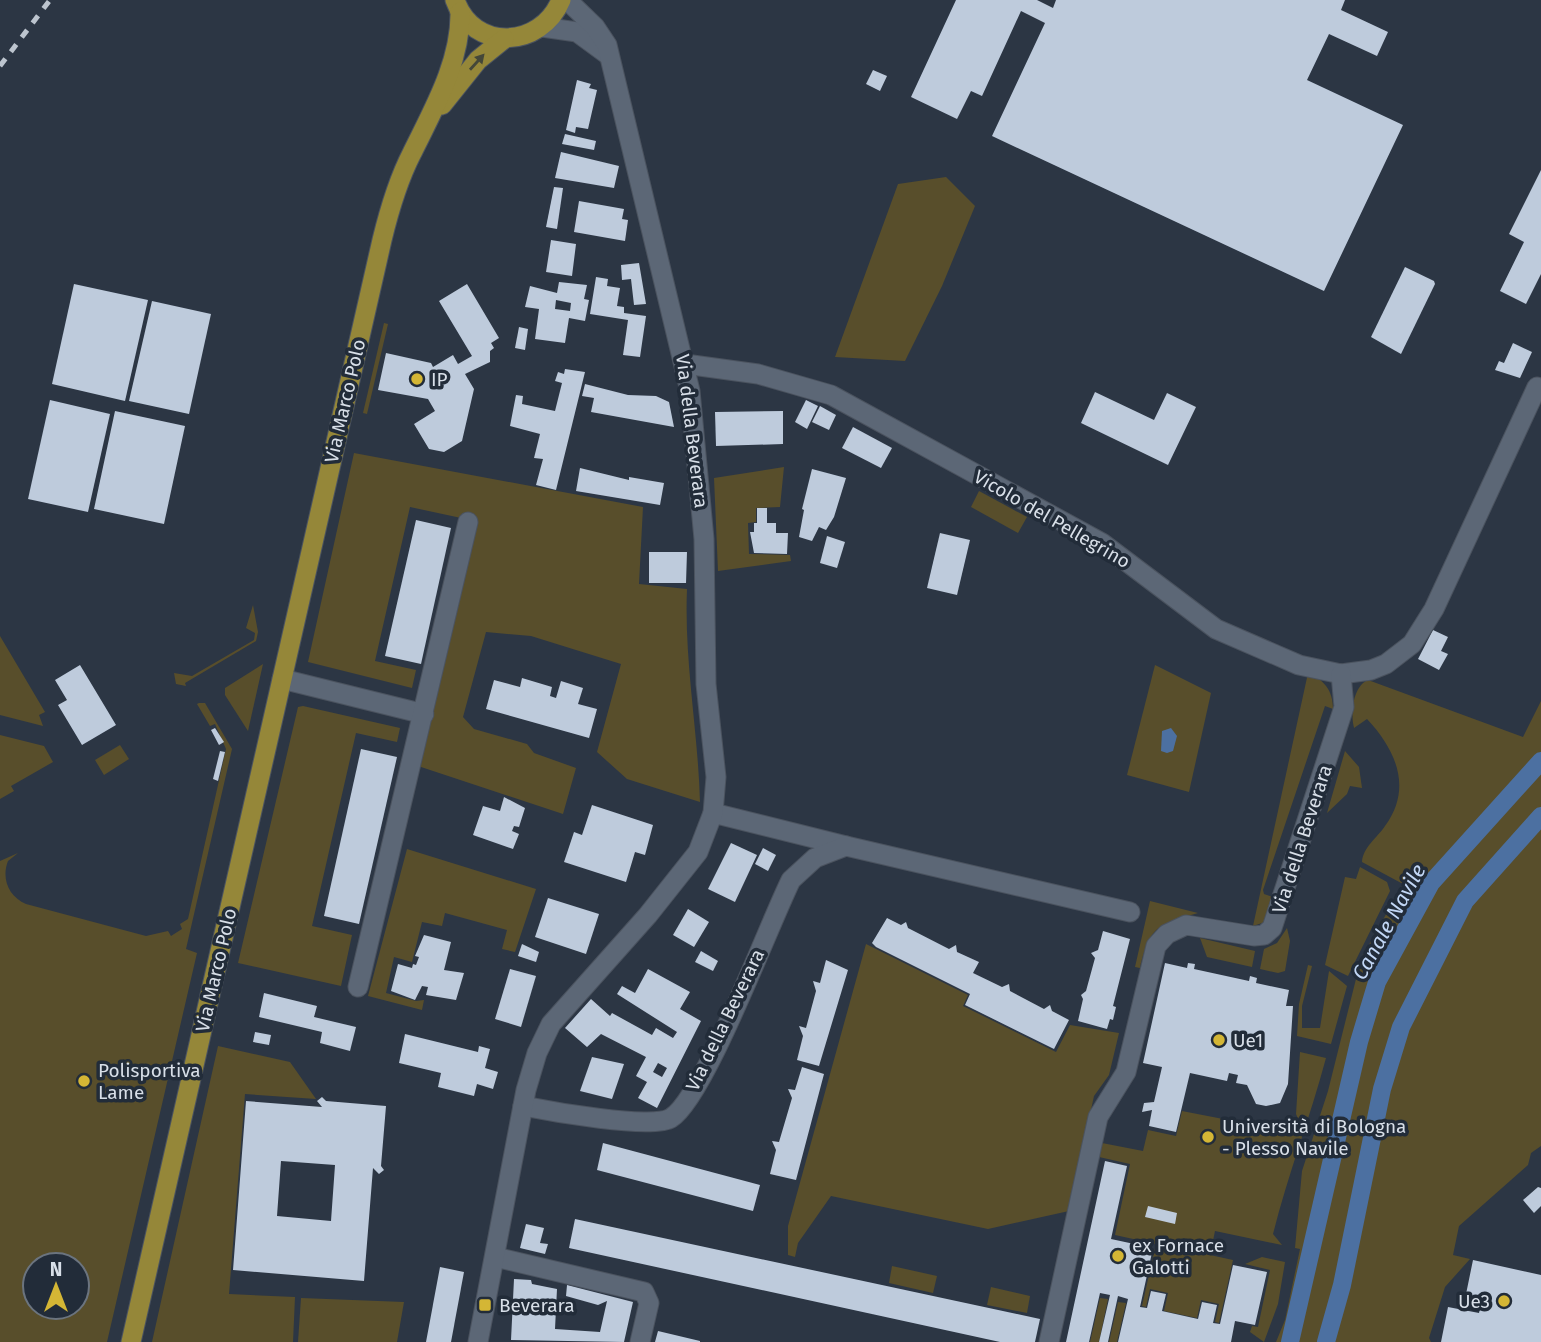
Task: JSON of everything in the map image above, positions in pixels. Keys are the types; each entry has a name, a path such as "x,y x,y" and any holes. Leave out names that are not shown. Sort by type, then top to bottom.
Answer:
{"main road":[{"path":"457,6 478,30 505,39 527,35 542,27 561,0"},
{"name":"Via Marco Polo","path":"131,1342 384,232 406,167 425,129 453,58 459,37 457,6"},
{"name":"Via Marco Polo","path":"425,129 478,60 505,39"}],"street":[{"name":"Via della Beverara","path":"478,1342 523,1106 537,1053 551,1024 684,873 698,852 713,813 716,760 706,684 705,539 693,414 685,364 603,37 568,0"},
{"path":"542,27 577,32 599,45 609,57"},
{"name":"Vicolo del Pellegrino","path":"685,364 758,374 831,395 1102,543 1216,629 1299,665 1341,674 1371,670 1386,664 1412,644 1434,609 1537,387"},
{"path":"358,987 468,522"},
{"name":"Via della Beverara","path":"1049,1342 1098,1116 1126,1072 1153,954 1167,934 1186,925 1254,936 1264,935 1272,928 1344,707 1341,674"},
{"path":"282,679 424,713"},
{"path":"713,813 1130,912"},
{"name":"Via della Beverara","path":"523,1106 612,1119 662,1121 672,1118 701,1079 791,880 815,858 846,846"},
{"path":"495,1257 644,1292 649,1303 640,1342"}],"shaded area":[{"path":"946,177 975,206 942,286 905,361 835,357 898,184"},
{"path":"384,323 388,324 367,414 363,413"},
{"path":"354,453 643,507 639,584 687,589 687,643 700,802 627,779 597,752 621,664 531,636 486,632 463,717 474,729 527,744 534,753 576,768 563,814 418,766 475,521 410,507 375,661 416,670 412,688 308,662"},
{"path":"784,467 780,507 756,508 756,522 748,523 749,554 790,555 791,561 718,571 714,478"},
{"path":"979,491 1027,517 1018,533 971,507"},
{"path":"253,605 258,632 256,641 185,683 186,686 176,684 174,673 192,676 254,640 255,633 246,628"},
{"path":"0,636 45,712 39,715 43,726 0,715"},
{"path":"263,664 248,731 225,695 225,688"},
{"path":"1155,665 1211,693 1189,792 1127,775"},
{"path":"1308,673 1326,686 1333,709 1325,706 1263,890 1264,894 1273,897 1265,922 1253,926"},
{"path":"1368,680 1523,737 1541,701 1541,1146 1531,1153 1528,1165 1459,1226 1453,1255 1470,1259 1445,1287 1429,1338 1431,1342 1276,1342 1285,1320 1300,1249 1295,1248 1302,1171 1328,1091 1361,959 1403,884 1362,862 1368,847 1393,812 1399,784 1393,756 1377,731 1367,719 1354,728 1354,698 1359,687"},
{"name":"Polisportiva Lame","path":"205,703 232,749 186,949 197,953 107,1342 0,1342 0,861 18,853 8,861 6,881 15,897 26,904 146,936 168,931 171,936 182,929 180,924 188,919 226,749 215,724 210,726 197,704"},
{"path":"298,707 400,728 397,742 356,733 312,926 352,935 341,986 238,963"},
{"path":"0,735 44,746 53,762 11,786 14,791 0,799"},
{"path":"120,745 129,759 104,775 95,760"},
{"path":"1345,751 1359,767 1362,788 1350,786 1347,794 1327,813"},
{"path":"407,849 536,889 515,952 502,949 507,930 445,913 442,926 422,922 412,962 394,957 386,993 416,1001 424,1000 422,1010 368,996"},
{"path":"1360,867 1387,882 1390,891 1348,976 1325,965 1345,877 1356,879"},
{"path":"1150,901 1198,913 1158,928 1148,942 1140,968 1135,967"},
{"path":"1287,928 1290,941 1285,971 1278,973 1260,969 1264,949 1277,943"},
{"path":"1200,938 1255,951 1252,967 1207,957"},
{"path":"866,944 968,995 963,1006 1056,1052 1070,1025 1119,1033 1109,1075 1094,1096 1069,1211 988,1229 831,1196 798,1243 795,1257 788,1255 788,1226"},
{"path":"1308,965 1312,966 1302,1006 1302,1028 1320,1028 1329,971 1347,986 1331,1044 1297,1036 1299,1004"},
{"path":"218,1046 290,1062 316,1099 245,1094 229,1294 295,1297 293,1342 152,1342"},
{"path":"1300,1052 1326,1058 1273,1234 1282,1245 1215,1231 1210,1255 1233,1260 1219,1323 1215,1322 1219,1304 1201,1300 1197,1318 1164,1311 1168,1293 1150,1289 1146,1307 1142,1306 1156,1244 1115,1235 1130,1164 1099,1157 1102,1143 1143,1151 1148,1130 1176,1136 1182,1111 1275,1129 1275,1134 1291,1134 1299,1121 1296,1114"},
{"path":"1262,1257 1285,1262 1278,1304 1264,1342 1250,1332 1252,1326 1258,1327 1270,1270 1245,1264"},
{"path":"892,1266 937,1276 933,1293 889,1283"},
{"path":"991,1287 1030,1296 1027,1313 987,1305"},
{"path":"301,1298 404,1302 397,1342 298,1342"},
{"path":"1100,1298 1108,1299 1099,1342 1090,1342"},
{"path":"1118,1302 1126,1303 1117,1342 1109,1342"}],"water":[{"path":"1171,728 1177,736 1173,751 1167,753 1161,751 1162,731"}],"building":[{"path":"956,0 1037,0 1053,8 1056,0 1345,0 1341,10 1388,32 1377,56 1329,34 1307,80 1403,125 1324,291 992,136 1045,23 1021,11 982,96 971,91 957,119 911,97"},
{"path":"873,70 887,76 880,91 866,84"},
{"path":"577,80 591,84 589,88 597,90 588,129 576,127 575,133 566,130"},
{"path":"565,134 596,141 594,150 562,144"},
{"path":"561,152 619,166 614,188 555,178"},
{"path":"1541,170 1541,274 1526,304 1500,291 1524,242 1509,234"},
{"path":"554,187 563,188 557,229 546,227"},
{"path":"579,201 624,209 622,219 628,220 625,241 574,232"},
{"path":"551,240 576,244 572,276 546,272"},
{"path":"639,263 646,304 634,305 631,279 622,280 621,265"},
{"path":"1405,267 1434,281 1435,284 1401,354 1371,337"},
{"path":"596,277 608,279 607,286 620,288 617,306 624,307 624,313 646,316 640,357 623,355 628,320 590,314"},
{"path":"559,282 587,285 584,299 589,300 585,321 569,318 565,343 535,339 539,309 525,307 530,286 557,293","holes":["556,300 571,303 570,311 555,309"]},
{"path":"74,284 148,300 125,401 52,384"},
{"path":"467,284 499,338 491,343 494,348 490,351 490,362 465,374 474,389 462,441 444,452 429,449 414,424 435,411 428,399 378,390 386,353 431,363 433,367 453,355 458,364 472,356 439,301"},
{"path":"152,301 211,314 189,414 129,401"},
{"path":"519,327 528,329 525,350 515,348"},
{"path":"1513,343 1532,352 1520,378 1495,370 1499,361 1504,363"},
{"path":"565,369 585,372 556,490 536,485 543,459 534,458 540,434 510,426 516,395 523,396 522,404 555,411 562,383 555,381 558,372 564,374"},
{"path":"585,384 628,395 656,396 669,402 674,427 591,412 594,398 582,396"},
{"path":"1095,392 1154,420 1167,393 1196,407 1168,465 1081,423"},
{"path":"50,400 110,414 88,512 28,499"},
{"path":"806,400 818,406 807,429 795,422"},
{"path":"820,406 836,415 829,430 812,422"},
{"path":"115,411 185,426 164,524 94,509"},
{"path":"783,411 783,444 716,446 715,412"},
{"path":"853,427 892,448 881,468 842,448"},
{"path":"580,468 629,480 629,477 664,483 660,505 576,491"},
{"path":"812,469 846,478 834,517 826,530 819,527 812,541 799,537 802,509"},
{"path":"757,508 767,508 767,523 776,523 776,533 788,533 787,554 754,553 750,532 754,532 754,523 757,523"},
{"path":"416,520 451,528 421,664 385,656"},
{"path":"940,533 970,540 957,595 927,588"},
{"path":"827,536 845,542 837,568 820,563"},
{"path":"649,552 687,552 686,583 649,583"},
{"path":"1433,630 1448,637 1441,651 1448,654 1439,670 1418,659"},
{"path":"80,665 116,725 82,745 58,705 67,700 55,680"},
{"path":"522,678 552,687 550,696 556,698 561,681 583,688 578,704 597,709 589,738 486,709 494,680 520,687"},
{"path":"215,728 224,742 219,745 211,730"},
{"path":"361,749 397,757 359,924 324,916"},
{"path":"220,751 225,752 218,781 213,779"},
{"path":"504,797 525,808 519,827 514,826 512,831 519,834 513,849 473,835 483,806 500,811"},
{"path":"592,805 653,825 645,855 635,852 626,882 564,862 574,832 582,835"},
{"path":"731,843 757,855 735,902 708,889"},
{"path":"763,848 776,855 768,871 755,864"},
{"path":"548,898 599,914 586,954 535,937"},
{"path":"688,909 709,922 694,947 673,935"},
{"path":"887,918 901,925 906,922 908,928 949,949 956,945 957,952 979,962 973,973 1002,987 1009,984 1010,991 1044,1009 1050,1005 1052,1011 1069,1020 1054,1049 965,1005 970,994 876,947 872,943"},
{"path":"1103,931 1130,939 1113,1006 1116,1007 1113,1020 1110,1019 1107,1029 1078,1021 1083,999 1081,995 1086,991 1095,958 1091,953 1098,950"},
{"path":"424,935 451,942 444,970 464,973 456,1000 426,995 428,987 422,986 415,1000 391,991 398,964 412,968 413,964 416,965 419,957 415,956"},
{"path":"522,944 539,952 536,962 518,956"},
{"path":"701,951 718,961 713,971 695,962"},
{"path":"826,960 848,970 819,1066 797,1060 803,1036 799,1026 806,1028 816,991 813,981 820,983"},
{"name":"Ue1","path":"1165,963 1187,968 1188,963 1195,964 1194,969 1249,981 1250,976 1257,978 1256,983 1289,990 1286,1006 1293,1006 1288,1084 1280,1103 1266,1106 1256,1104 1247,1085 1236,1083 1238,1075 1229,1073 1227,1081 1190,1073 1176,1132 1149,1126 1152,1110 1142,1112 1144,1103 1154,1102 1162,1067 1143,1063"},
{"path":"510,969 536,976 521,1027 495,1019"},
{"path":"648,969 690,992 680,1009 701,1021 657,1108 638,1098 647,1082 636,1076 646,1057 601,1034 587,1047 565,1028 591,999 610,1016 612,1013 652,1035 656,1028 673,1038 677,1032 617,994 622,986 635,993","holes":["658,1063 667,1068 662,1077 653,1072"]},
{"path":"264,993 317,1006 314,1017 356,1027 350,1051 320,1043 322,1032 259,1017"},
{"path":"255,1032 271,1035 269,1045 253,1042"},
{"path":"405,1034 478,1052 479,1046 490,1049 485,1068 498,1072 493,1089 477,1084 474,1096 438,1087 441,1073 399,1063"},
{"path":"592,1057 624,1064 612,1099 580,1091"},
{"path":"802,1067 824,1074 796,1180 770,1174 776,1150 772,1141 779,1142 792,1098 788,1089 795,1090"},
{"path":"322,1097 326,1101 386,1106 381,1166 384,1170 379,1174 373,1168 364,1281 233,1270 246,1101 322,1107 317,1101","holes":["281,1161 335,1165 331,1221 277,1216"]},
{"path":"603,1143 760,1185 753,1211 597,1170"},
{"name":"ex Fornace Galotti","path":"1105,1161 1127,1166 1111,1239 1153,1248 1140,1307 1147,1308 1151,1291 1166,1294 1162,1311 1198,1319 1202,1302 1217,1305 1213,1323 1220,1324 1233,1265 1267,1272 1255,1325 1235,1321 1231,1342 1118,1342 1128,1299 1118,1296 1108,1342 1099,1342 1110,1295 1100,1293 1089,1342 1066,1342"},
{"path":"1538,1187 1541,1188 1541,1206 1534,1213 1523,1200"},
{"path":"1148,1206 1177,1213 1175,1224 1145,1217"},
{"path":"575,1219 1040,1319 1035,1342 1000,1342 569,1248"},
{"path":"526,1224 544,1228 540,1243 548,1244 545,1254 520,1248"},
{"path":"1473,1260 1541,1275 1541,1342 1441,1342 1448,1307 1479,1313 1481,1304 1465,1299"},
{"path":"440,1267 464,1272 451,1342 426,1342"},
{"path":"514,1279 531,1280 532,1284 557,1289 555,1329 600,1332 607,1301 598,1305 566,1296 567,1285 633,1302 624,1342 511,1340"},
{"path":"658,1331 700,1341 700,1342 655,1342"}],"waterway":[{"name":"Canale Navile","path":"1290,1342 1359,1042 1377,982 1431,883 1541,761"},
{"name":"Canale Navile","path":"1326,1342 1342,1285 1382,1089 1401,1027 1465,901 1541,816"}],"railway":[{"path":"0,66 50,0"}],"place":[{"name":"IP","path":"417,379"},
{"name":"Ue1","path":"1219,1040"},
{"name":"Polisportiva Lame","path":"84,1081"},
{"name":"Università di Bologna - Plesso Navile","path":"1208,1137"},
{"name":"ex Fornace Galotti","path":"1118,1256"},
{"name":"Ue3","path":"1504,1301"},
{"name":"Beverara","path":"485,1305"}]}
